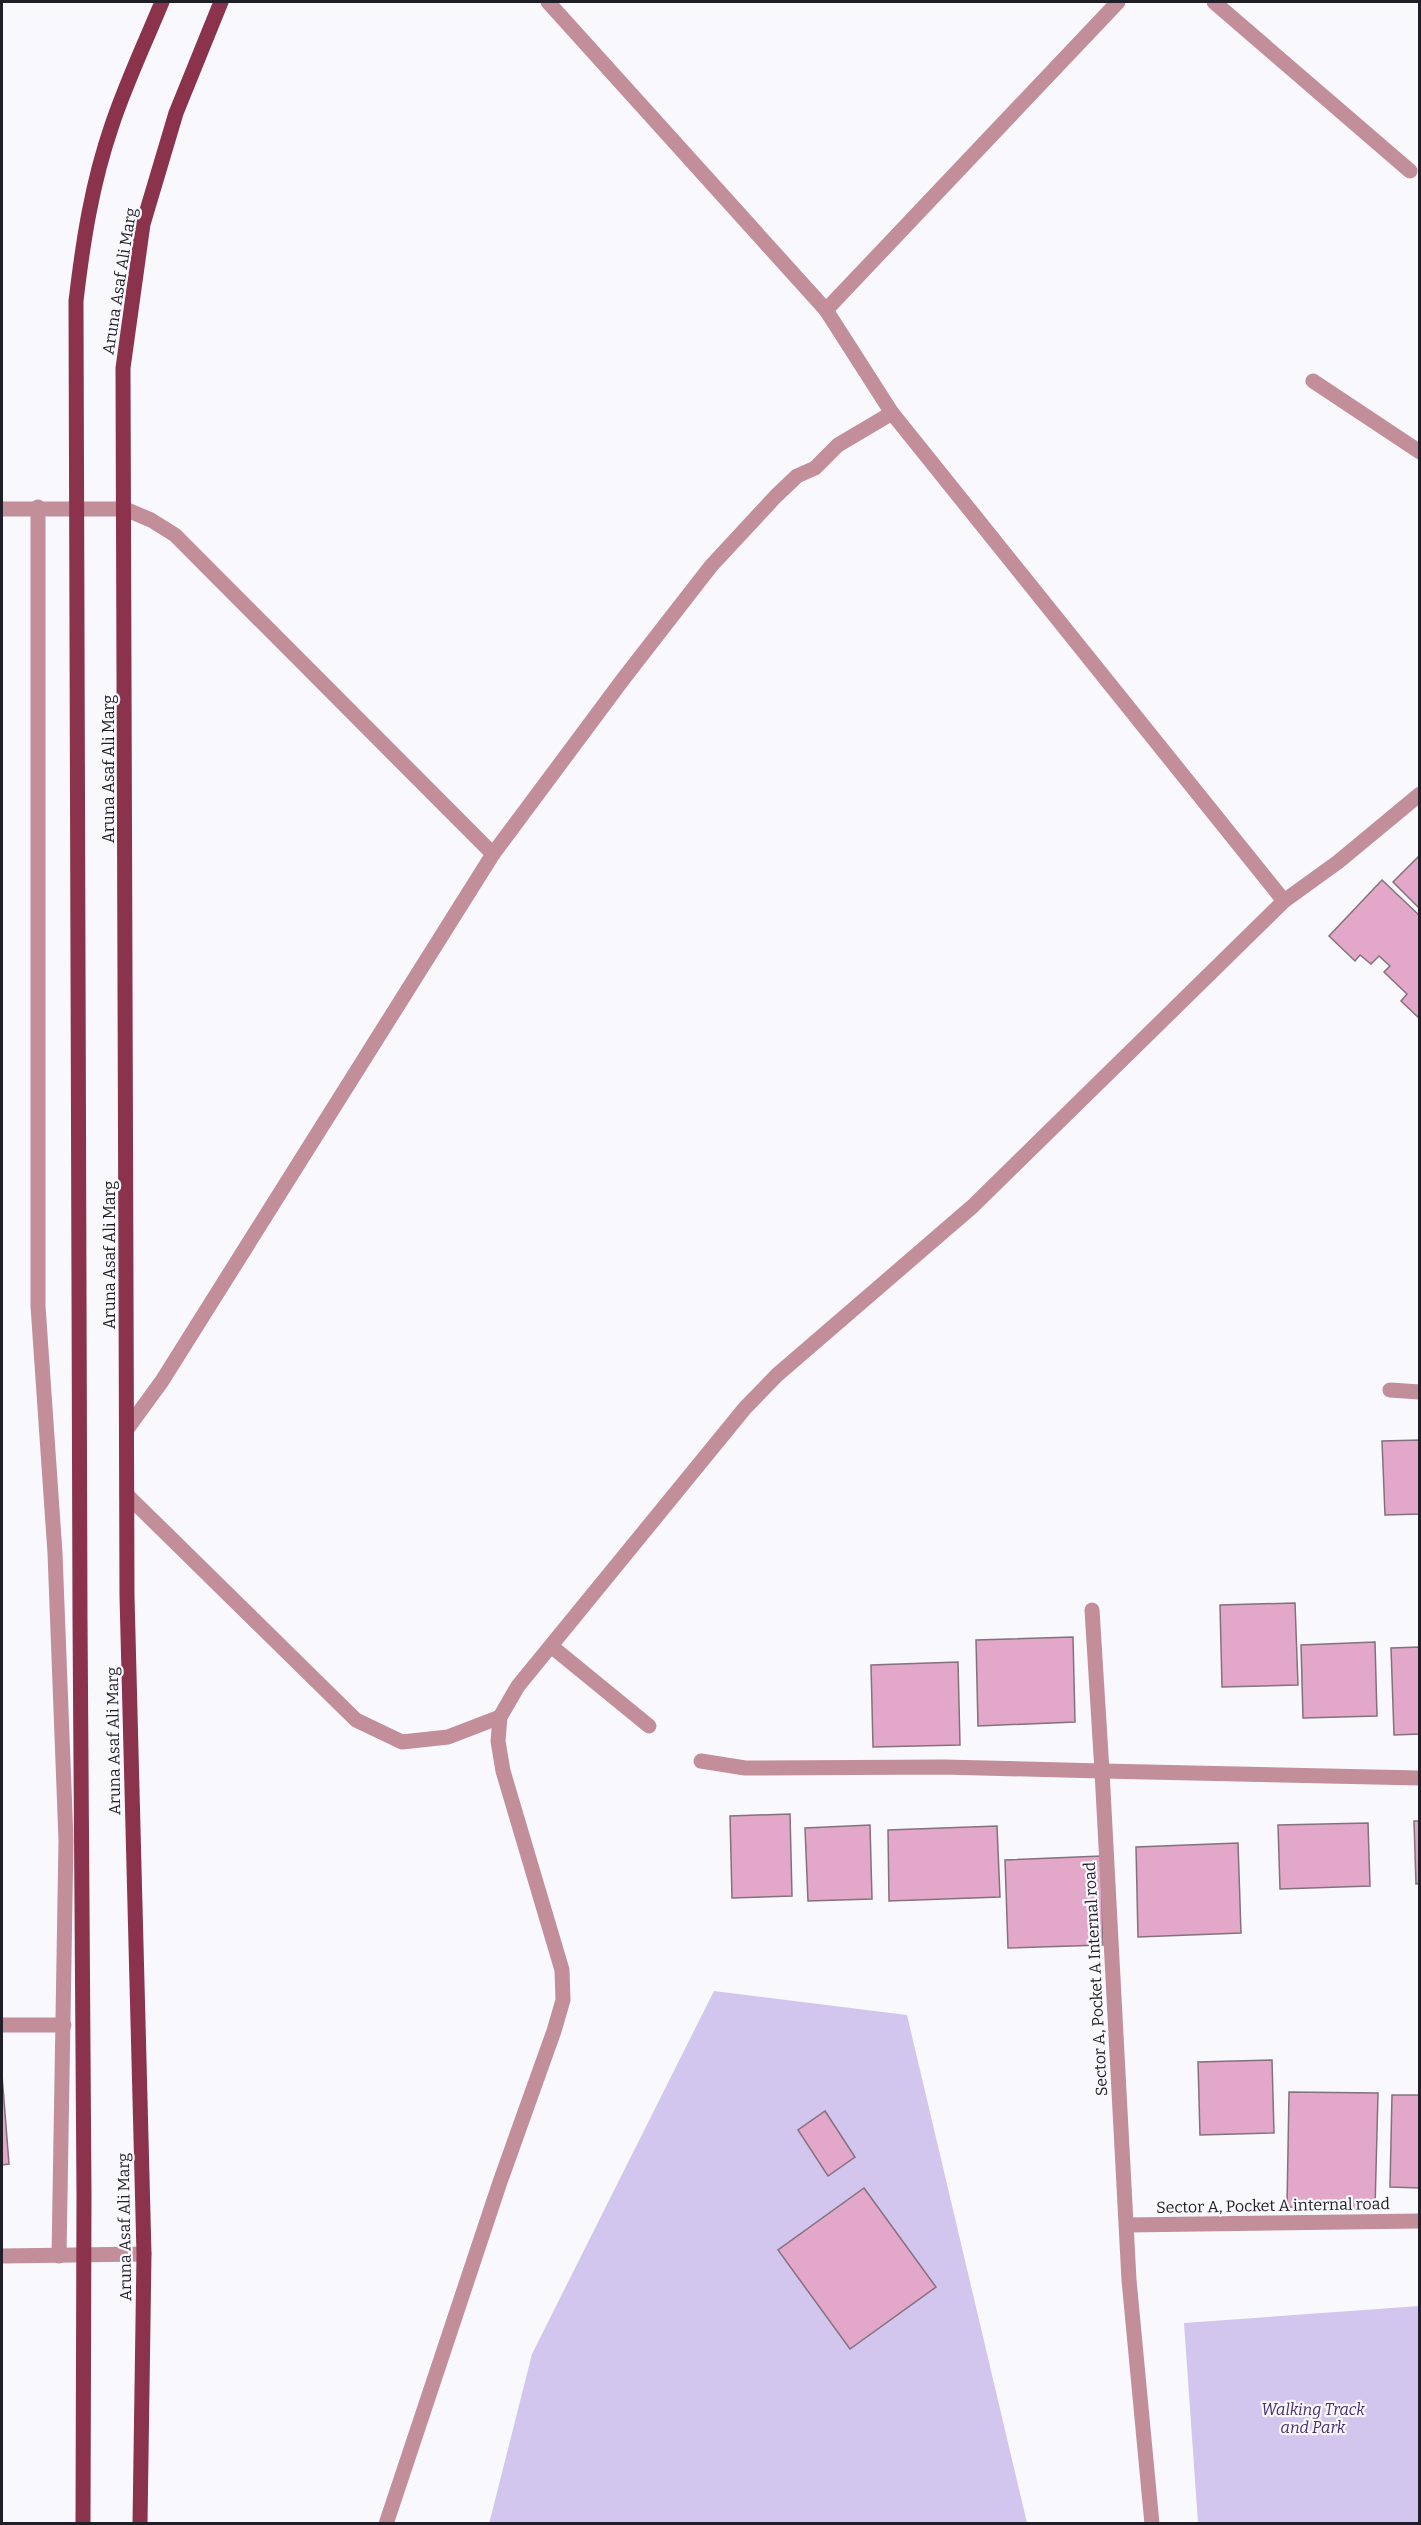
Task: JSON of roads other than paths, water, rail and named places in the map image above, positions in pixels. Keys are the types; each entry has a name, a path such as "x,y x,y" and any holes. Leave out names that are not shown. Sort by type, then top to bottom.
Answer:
{"main road":[{"name":"Aruna Asaf Ali Marg","path":"83,2523 84,2255 76,301 83,240 96,179 112,124 162,2"},
{"name":"Aruna Asaf Ali Marg","path":"140,2523 144,2254 127,1596 123,368 143,224 176,113 221,2"}],"street":[{"path":"548,2 826,310 892,413 1284,901"},
{"path":"826,310 1118,2"},
{"path":"1214,2 1410,171"},
{"path":"1313,381 1419,452"},
{"path":"127,1429 169,1371 493,854 624,678 711,566 797,476 815,468 838,445 892,413"},
{"path":"38,507 40,684 38,1306 55,1552 64,1737 66,1840 59,2256"},
{"path":"2,508 125,508 151,520 174,535 493,854"},
{"path":"386,2523 563,2000 562,1970 503,1771 498,1741 500,1717 518,1686 745,1408 777,1376 974,1206 1284,901 1338,862 1419,794"},
{"path":"1390,1390 1419,1392"},
{"path":"127,1495 356,1720 402,1742 448,1737 500,1717"},
{"name":"Sector A, Pocket A Internal road","path":"1092,1610 1129,2280 1152,2523"},
{"path":"551,1646 649,1726"},
{"path":"701,1761 745,1768 944,1767 1419,1778"},
{"path":"2,2025 64,2025"},
{"name":"Sector A, Pocket A internal road","path":"1127,2225 1419,2221"},
{"path":"2,2256 144,2254"}],"park label":[{"name":"Walking Track and Park","path":"1313,2418"}]}
